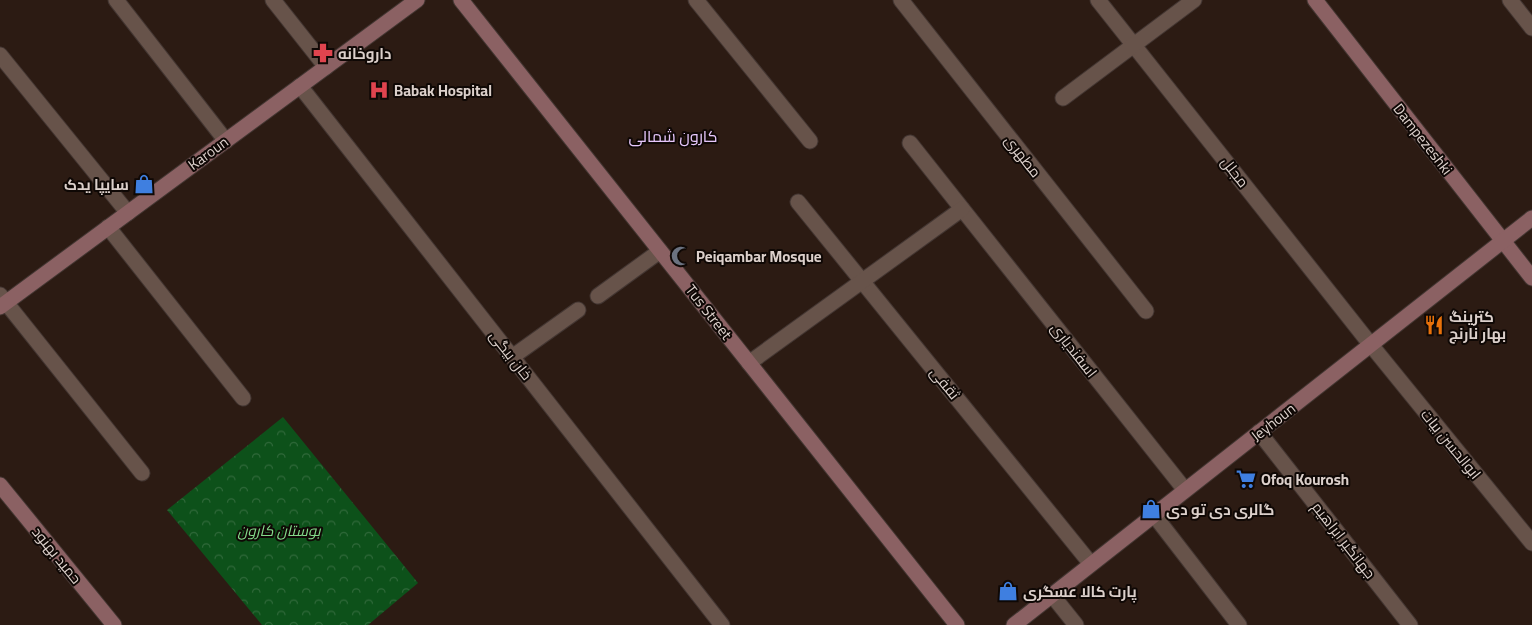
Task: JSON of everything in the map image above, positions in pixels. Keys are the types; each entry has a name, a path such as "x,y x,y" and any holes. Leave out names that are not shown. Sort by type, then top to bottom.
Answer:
{"main road":[{"name":"Karoun","path":"2,302 128,213 417,0"},
{"name":"Tus Street","path":"460,0 957,625"},
{"name":"Dampezeshki","path":"1315,0 1532,278"},
{"name":"Jeyhoun","path":"1014,625 1532,218"},
{"name":"حمید بهنود","path":"0,485 114,625"}],"street":[{"path":"116,0 226,140"},
{"path":"273,0 326,67"},
{"path":"696,0 810,141"},
{"name":"مطهری","path":"901,0 1146,311"},
{"name":"مجلل","path":"1098,0 1371,345"},
{"path":"1062,98 1194,0"},
{"path":"1510,0 1532,28"},
{"path":"0,55 128,213"},
{"name":"خان بیگی","path":"300,86 722,625"},
{"name":"اسفندیاری","path":"910,143 1186,490"},
{"name":"ثقفی","path":"798,202 1091,564"},
{"path":"750,363 962,209"},
{"path":"108,227 244,398"},
{"path":"598,296 660,251"},
{"path":"2,302 142,473"},
{"path":"512,357 578,310"},
{"name":"ابوالحسن بیات","path":"1371,345 1532,543"},
{"name":"جهانگیر ابراهیم","path":"1259,432 1410,625"},
{"path":"1154,515 1239,625"},
{"path":"1052,595 1076,625"}],"green space":[{"name":"بوستان کارون","path":"283,417 418,583 368,625 262,625 167,510"}],"place":[{"name":"داروخانه","path":"323,53"},
{"name":"Babak Hospital","path":"379,90"},
{"name":"سایپا یدک","path":"144,184"},
{"name":"Peiqambar Mosque","path":"681,256"},
{"name":"کترینگ بهار نارنج","path":"1434,325"},
{"name":"Ofoq Kourosh","path":"1246,479"},
{"name":"گالری دی تو دی","path":"1151,509"},
{"name":"پارت کالا عسگری","path":"1008,591"}],"district":[{"name":"کارون شمالی","path":"673,136"}]}
